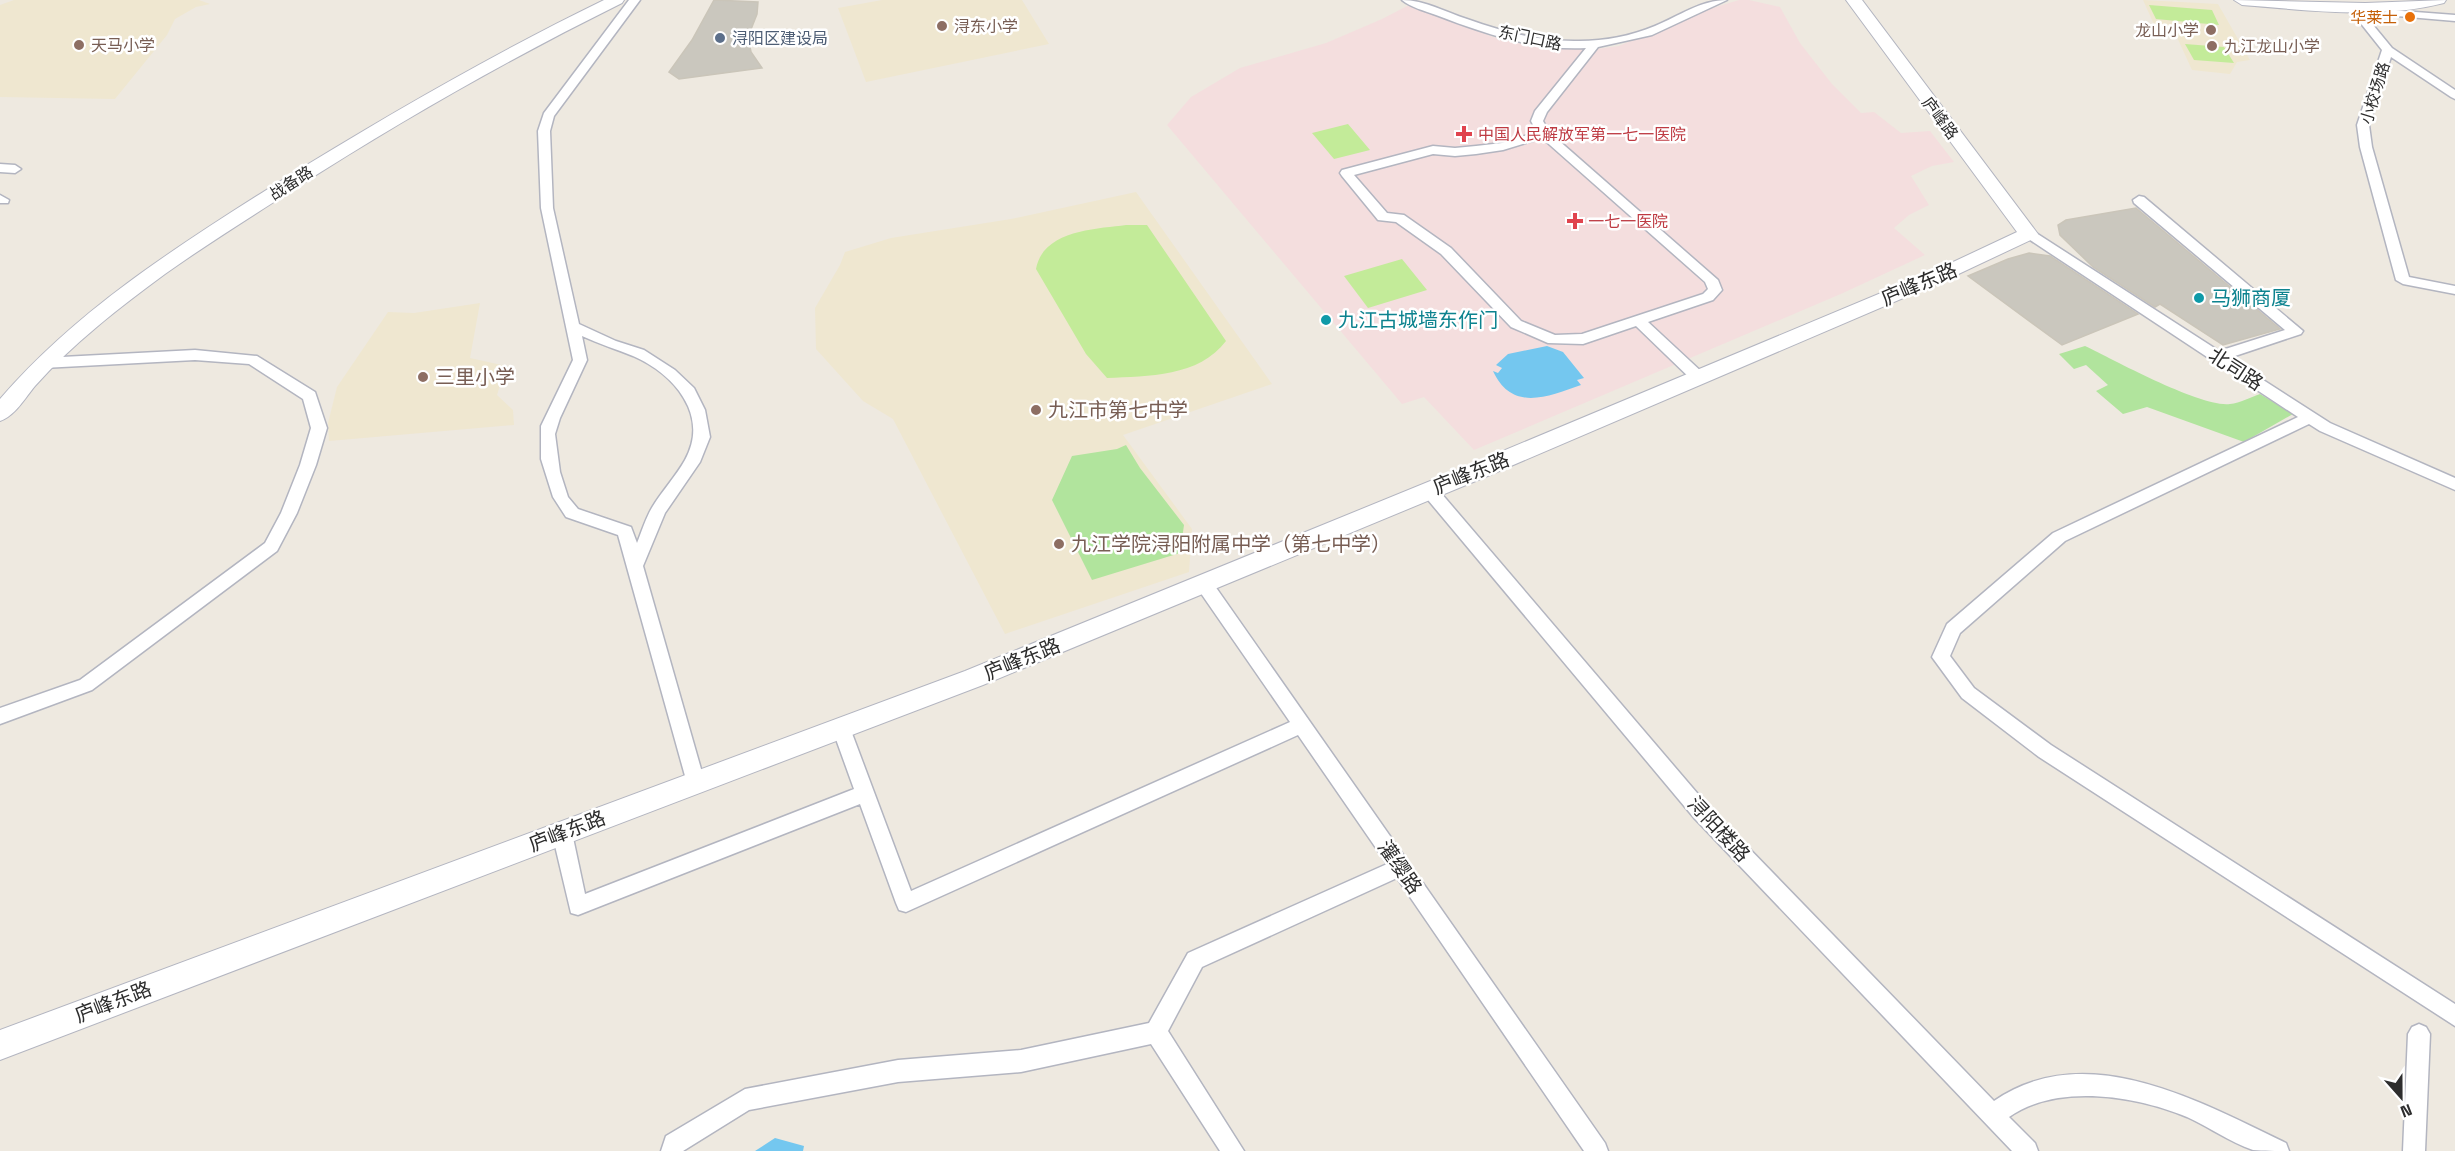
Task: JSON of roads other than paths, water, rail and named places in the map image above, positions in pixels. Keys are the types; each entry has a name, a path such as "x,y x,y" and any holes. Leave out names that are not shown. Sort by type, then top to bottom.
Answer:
{"main road":[{"name":"战备路","path":"0,413 43,363 107,306 178,256 316,167 508,53 616,0"},
{"name":"庐峰路","path":"1854,0 2028,234"},
{"path":"2242,0 2346,11 2455,3"},
{"path":"2274,3 2394,9 2438,0"},
{"name":"庐峰东路","path":"0,1045 974,678 1699,378 1943,274 2028,234"}],"street":[{"path":"635,0 548,116 544,131 547,208 580,360 574,380 548,429 550,468 557,492 571,513 625,531 696,783"},
{"name":"东门口路","path":"1407,0 1531,42 1555,45 1594,45 1639,35 1722,0"},
{"path":"2394,9 2414,0"},
{"path":"2362,8 2388,50 2455,95"},
{"path":"2394,9 2455,18"},
{"path":"1544,135 1494,147 1455,152 1433,150 1346,173 1383,217 1399,218 1446,251 1516,324 1553,340 1583,339 1708,297 1715,290 1711,280 1544,135 1537,122 1541,111 1594,45"},
{"name":"小校场路","path":"2388,50 2363,125 2366,147 2403,280 2455,290"},
{"path":"0,168 15,169"},
{"path":"2139,200 2296,332 2216,357"},
{"name":"北司路","path":"2028,234 2325,427 2455,484"},
{"path":"1639,321 1699,378"},
{"path":"574,327 611,344 639,353 670,373 689,392 699,410 702,437 692,462 658,511 636,564"},
{"path":"0,716 86,685 271,547 289,513 308,465 319,428 310,396 252,359 195,355 43,363"},
{"path":"2310,417 2059,537 1953,629 1941,657 1968,693 2045,752 2455,1016"},
{"name":"浔阳楼路","path":"1429,490 1702,813 2027,1151"},
{"name":"灌缨路","path":"1204,584 1597,1151"},
{"path":"841,728 906,903 1302,725"},
{"path":"562,833 578,906 865,793"},
{"path":"672,1151 674,1144 746,1100 898,1071 1021,1061 1156,1032 1195,960 1400,867"},
{"path":"1156,1032 1233,1151"},
{"path":"2414,1151 2419,1034"},
{"path":"1993,1114 2022,1097 2039,1092 2070,1086 2099,1086 2182,1104 2278,1151"}],"water":[{"path":"1547,346 1563,352 1584,378 1577,380 1581,385 1556,394 1531,398 1520,397 1501,384 1493,371 1498,373 1502,368 1496,365 1508,354"},
{"path":"775,1138 804,1146 803,1151 755,1151"}],"place":[{"name":"华莱士","path":"2410,17"},
{"name":"浔东小学","path":"942,26"},
{"name":"龙山小学","path":"2211,30"},
{"name":"浔阳区建设局","path":"720,38"},
{"name":"天马小学","path":"79,45"},
{"name":"九江龙山小学","path":"2212,46"},
{"name":"中国人民解放军第一七一医院","path":"1464,134"},
{"name":"一七一医院","path":"1575,221"},
{"name":"马狮商厦","path":"2199,298"},
{"name":"九江古城墙东作门","path":"1326,320"},
{"name":"三里小学","path":"423,377"},
{"name":"九江市第七中学","path":"1036,410"},
{"name":"九江学院浔阳附属中学（第七中学）","path":"1059,544"}]}
